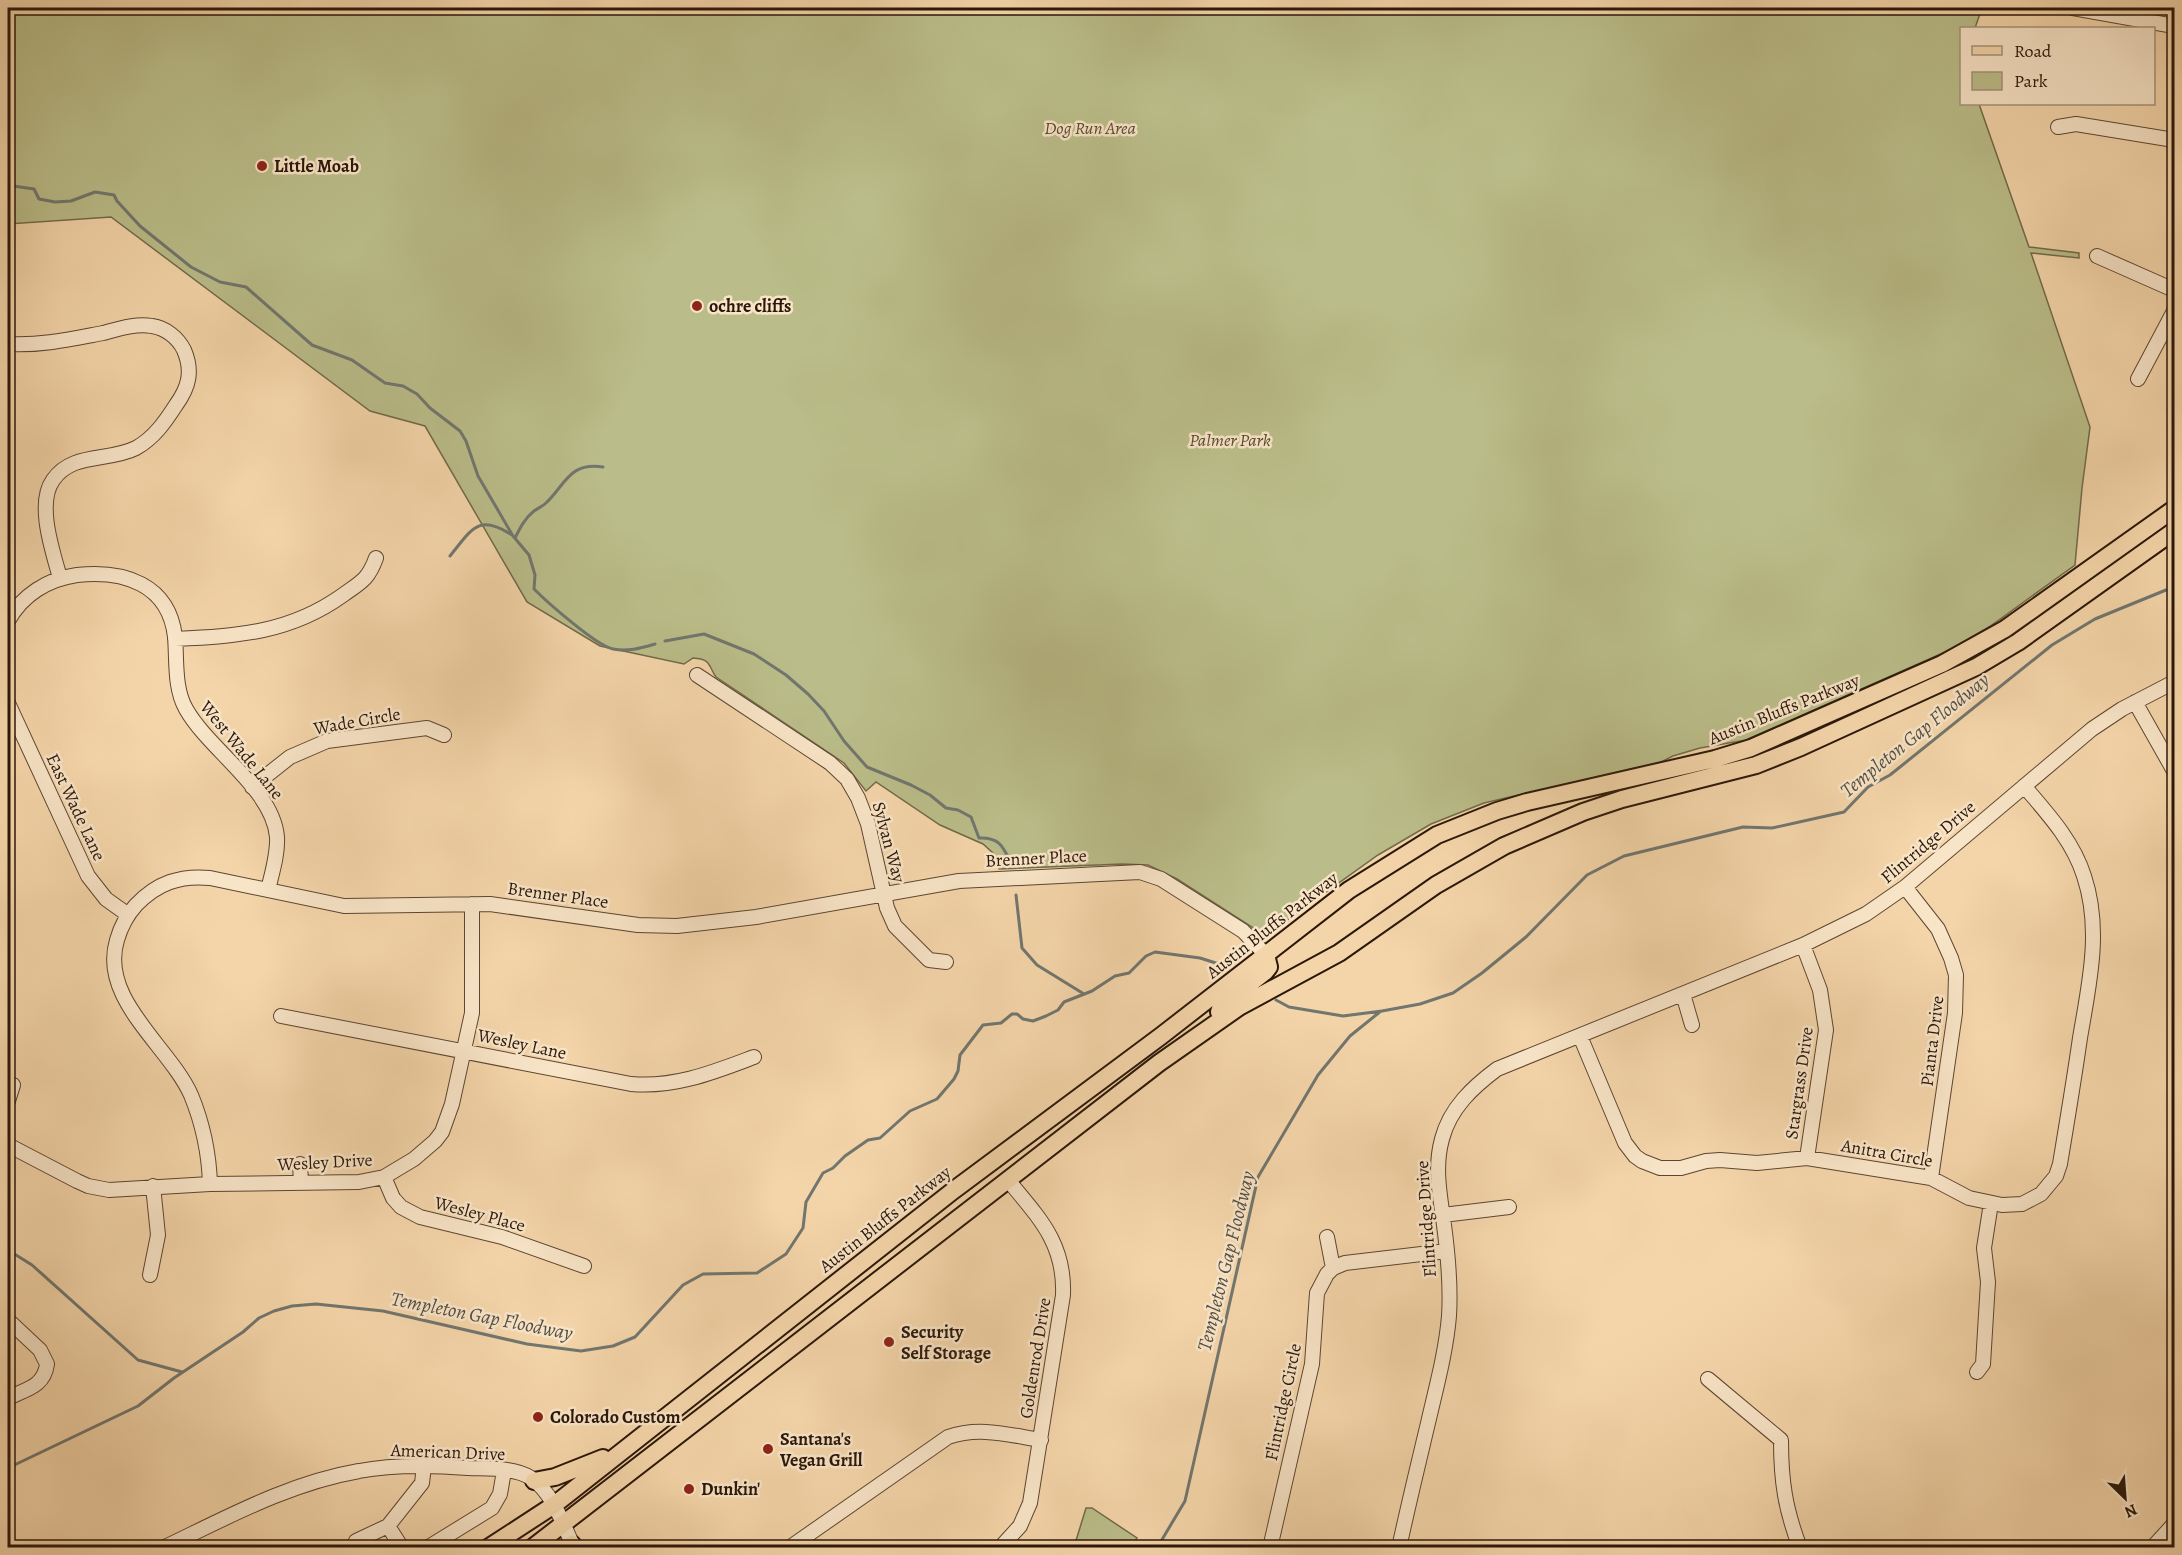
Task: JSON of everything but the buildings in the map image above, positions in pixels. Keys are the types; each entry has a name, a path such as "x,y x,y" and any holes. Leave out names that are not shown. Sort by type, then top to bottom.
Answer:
{"main road":[{"name":"Austin Bluffs Parkway","path":"488,1548 554,1505 963,1183 1350,890 1416,846 1447,830 1527,802 1695,764 1751,748 1942,664 2005,629 2175,509"},
{"name":"Austin Bluffs Parkway","path":"532,1548 1215,1022 1339,953 1460,870 1544,827 1622,800 1756,765 1801,747 1976,667 2018,642 2175,531"},
{"path":"1215,1022 1221,1006 1269,967 1266,955"},
{"path":"534,1481 568,1473 626,1448"}],"street":[{"path":"2073,8 2175,26"},
{"path":"2058,127 2076,124 2175,140"},
{"path":"2097,256 2175,290"},
{"path":"2138,379 2175,311"},
{"path":"8,344 51,343 134,326 154,326 171,334 178,341 189,366 190,376 183,395 160,429 151,437 126,452 78,461 68,466 54,479 47,495 47,512 50,538 60,578 30,594 12,613 8,621"},
{"path":"175,639 241,635 270,630 294,622 324,608 362,582 370,575 376,558"},
{"name":"West Wade Lane","path":"60,578 106,573 140,584 156,594 167,609 173,627 178,684 185,708 203,733 252,787 270,812 277,835 277,844 268,890"},
{"name":"Sylvan Way","path":"698,675 830,763 847,779 863,810 890,918 900,933 929,960 946,962"},
{"name":"Flintridge Drive","path":"1399,1548 1444,1351 1449,1316 1447,1251 1437,1177 1437,1159 1442,1136 1464,1098 1480,1081 1497,1069 1803,945 1858,919 1905,887 2099,723 2175,682"},
{"path":"2135,702 2175,771"},
{"name":"East Wade Lane","path":"8,703 88,876 106,899 128,914"},
{"name":"Wade Circle","path":"252,787 290,756 327,741 427,728 444,735"},
{"name":"Anitra Circle","path":"1580,1036 1625,1143 1635,1156 1649,1165 1669,1170 1720,1160 1757,1163 1806,1158 1931,1178 1969,1198 1991,1203 2013,1205 2033,1199 2050,1186 2060,1164 2094,941 2092,908 2084,875 2077,858 2059,829 2024,786"},
{"name":"Brenner Place","path":"210,1184 205,1137 191,1096 178,1071 130,1007 117,983 113,960 121,926 144,896 156,888 188,877 210,878 344,906 472,904 509,906 638,925 677,926 756,917 959,881 1140,872 1161,879 1244,931 1266,955"},
{"name":"Pianta Drive","path":"1905,887 1938,929 1952,958 1956,975 1955,1013 1931,1178"},
{"name":"Wesley Drive","path":"8,1145 88,1186 109,1190 210,1184 359,1182 384,1177 414,1159 435,1141 448,1120 473,1001 472,904"},
{"name":"Stargrass Drive","path":"1803,945 1820,990 1826,1030 1806,1158"},
{"path":"1683,994 1692,1025"},
{"name":"Wesley Lane","path":"281,1016 618,1082 644,1085 685,1081 754,1057"},
{"path":"8,1101 13,1085"},
{"path":"300,1164 301,1182"},
{"name":"Wesley Place","path":"384,1177 393,1198 401,1207 420,1217 502,1237 584,1266"},
{"name":"Goldenrod Drive","path":"1000,1548 1020,1526 1026,1514 1041,1440 1063,1295 1063,1270 1058,1249 1008,1180"},
{"path":"150,1275 158,1235 153,1186"},
{"path":"1977,1372 1983,1364 1988,1282 1984,1248 1991,1203"},
{"path":"1443,1215 1509,1207"},
{"path":"1327,1237 1333,1268 1345,1263 1447,1251"},
{"name":"Flintridge Circle","path":"1270,1548 1312,1364 1317,1293 1322,1281 1333,1268"},
{"path":"8,1320 40,1350 50,1373 38,1383 8,1398"},
{"path":"1708,1379 1781,1440 1781,1474 1787,1514 1800,1548"},
{"path":"789,1548 948,1437 962,1432 976,1431 1041,1440"},
{"path":"356,1541 388,1526 422,1483 424,1466"},
{"name":"American Drive","path":"163,1548 265,1500 319,1480 382,1467 424,1466 504,1471 524,1474 534,1481"},
{"path":"427,1548 492,1508 500,1494 504,1471"},
{"path":"534,1481 554,1505 571,1546"},
{"path":"2152,1548 2175,1524"},
{"path":"388,1526 402,1548"}],"green space":[{"name":"Palmer Park","path":"8,8 1982,8 1975,27 1960,27 1960,105 1979,105 2029,247 2079,253 2079,258 2031,253 2090,427 2075,565 1989,627 1952,649 1746,740 1700,748 1661,762 1484,803 1431,824 1378,855 1269,933 1261,933 1177,879 1148,865 999,869 994,854 983,844 940,825 876,782 866,791 844,763 716,677 707,662 693,658 684,664 600,646 527,602 425,426 370,411 111,217 8,224"},
{"path":"1086,1508 1092,1508 1137,1538 1131,1547 1074,1547"}],"waterway":[{"path":"8,179 13,186 34,189 39,199 55,202 71,201 95,192 114,195 140,226 191,267 220,282 246,287 312,345 352,360 385,383 403,386 417,394 430,408 460,431 466,441 478,476 513,536 529,555 535,575 534,589 573,623 606,646 624,650 655,644"},
{"path":"515,538 528,517 546,503 575,471 592,466 603,467"},
{"path":"450,556 476,527 491,525 512,535"},
{"name":"Templeton Gap Floodway","path":"1276,1000 1289,1007 1343,1016 1420,1004 1453,993 1526,937 1587,875 1624,856 1743,827 1772,828 1844,812 1868,787 1890,775 2052,645 2095,619 2166,590 2174,589"},
{"name":"Templeton Gap Floodway","path":"665,641 704,634 754,654 786,675 808,694 867,767 911,785 930,795 946,808 958,810 971,817 979,838 992,839 1000,844 1011,863"},
{"name":"Templeton Gap Floodway","path":"1016,895 1022,948 1037,965 1084,994"},
{"name":"Templeton Gap Floodway","path":"8,1468 138,1406 174,1378 243,1332 259,1318 292,1306 316,1304 383,1311 527,1344 581,1351 613,1346 635,1337 683,1285 703,1274 757,1273 786,1254 803,1228 806,1202 823,1173 833,1168 845,1156 868,1140 880,1138 910,1111 937,1099 954,1079 958,1071 960,1055 983,1025 1001,1023 1012,1014 1033,1021 1046,1016 1058,1010 1064,1002 1092,991 1115,976 1129,973 1146,956 1155,952 1200,958 1219,964"},
{"name":"Templeton Gap Floodway","path":"1157,1548 1185,1501 1258,1177 1318,1075 1350,1036 1381,1011"},
{"path":"8,1250 32,1265 138,1360 182,1372"}],"place":[{"name":"Little Moab","path":"262,166"},
{"name":"ochre cliffs","path":"697,306"},
{"name":"Security Self Storage","path":"889,1342"},
{"name":"Colorado Custom","path":"538,1417"},
{"name":"Santana's Vegan Grill","path":"768,1449"},
{"name":"Dunkin'","path":"689,1489"}],"park label":[{"name":"Dog Run Area","path":"1090,128"}]}
